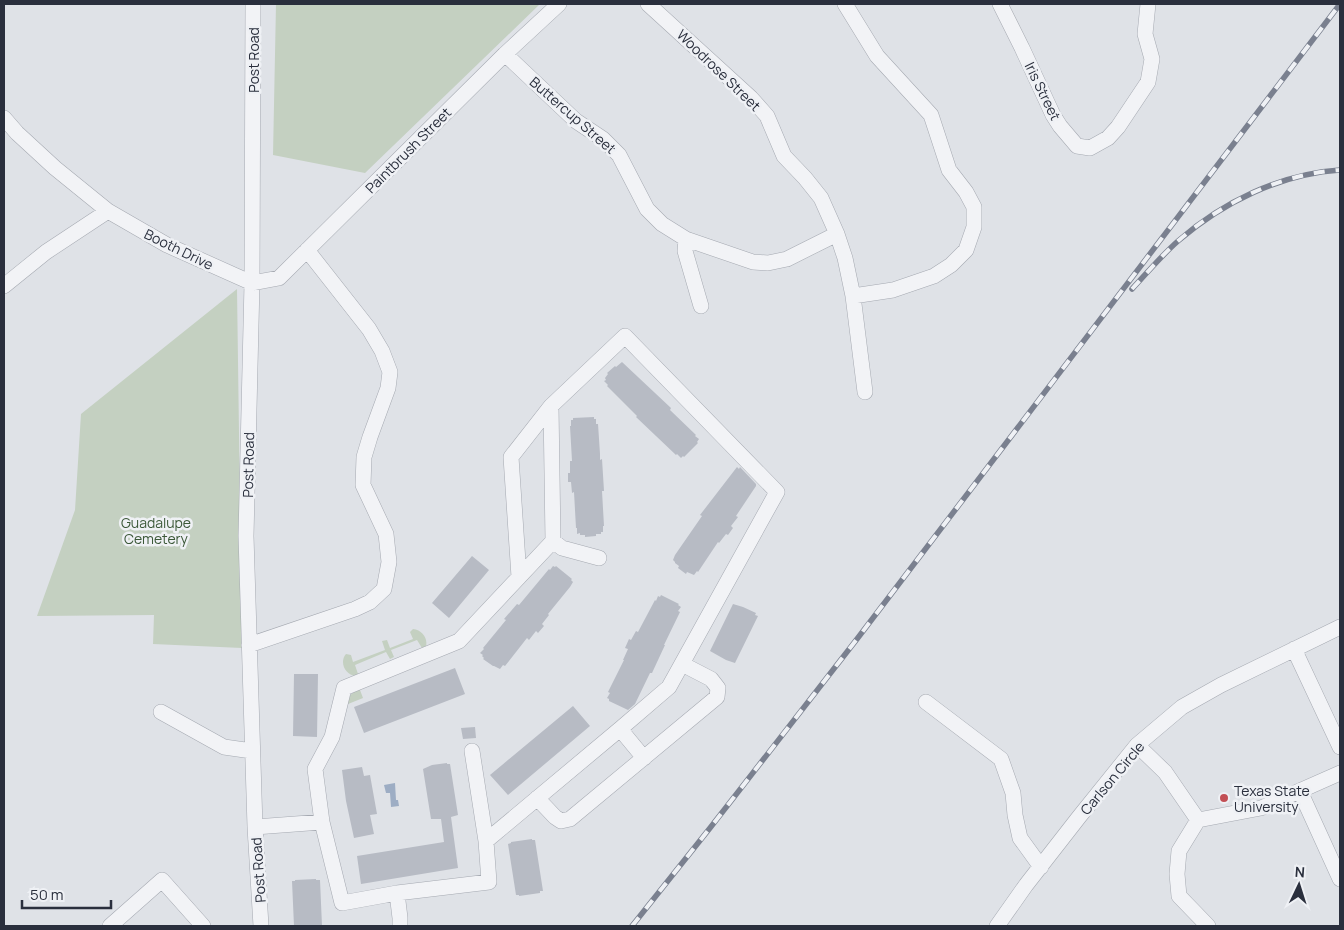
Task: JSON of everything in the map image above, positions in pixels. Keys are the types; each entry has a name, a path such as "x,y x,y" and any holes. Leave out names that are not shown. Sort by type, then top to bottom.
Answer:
{"street":[{"name":"Post Road","path":"253,4 252,283 246,536 252,751 261,926"},
{"name":"Paintbrush Street","path":"252,283 279,278 505,54 559,4"},
{"name":"Woodrose Street","path":"648,4 751,98 767,116 784,156 822,198 845,258 854,296 864,392"},
{"path":"845,4 877,56 931,114 948,170 966,192 974,207 974,227 966,250 951,266 934,276 894,290 854,296"},
{"name":"Iris Street","path":"1000,4 1057,121 1078,146 1090,148 1108,138 1118,127 1148,82 1152,59 1145,34 1148,4"},
{"name":"Buttercup Street","path":"505,54 576,121 603,139 619,155 648,209 662,224 686,239 754,262 768,263 787,259 837,234"},
{"name":"Booth Drive","path":"4,118 17,133 55,168 108,211 167,245 252,283"},
{"path":"4,286 46,252 108,211"},
{"path":"686,239 685,251 701,306"},
{"path":"249,645 355,609 370,602 384,589 389,562 386,534 363,485 364,457 388,388 390,372 382,351 369,329 307,250"},
{"path":"486,841 669,687 777,492 625,336 551,406 511,457 519,576"},
{"path":"472,751 486,841 489,882 342,903 322,822 314,769 332,737 344,688 459,641 553,541 551,406"},
{"path":"553,541 562,548 599,558"},
{"name":"Carlson Circle","path":"997,926 1079,817 1137,745 1182,707 1221,685 1340,627"},
{"path":"1294,649 1340,747"},
{"path":"537,798 555,817 562,821 570,819 717,697 718,688 711,679 682,664"},
{"path":"926,702 1001,760 1013,793 1020,838 1041,867"},
{"path":"161,712 224,747 252,751"},
{"path":"620,730 644,758"},
{"path":"1137,745 1165,772 1198,820"},
{"path":"1208,926 1179,896 1178,888 1179,851 1198,820 1262,808 1340,773"},
{"path":"1300,791 1340,878"},
{"path":"255,827 322,822"},
{"path":"110,926 162,880 203,926"},
{"path":"397,894 400,926"}],"green space":[{"path":"276,4 540,4 365,173 273,155"},
{"name":"Guadalupe Cemetery","path":"237,289 242,648 153,644 154,615 37,616 75,510 81,414"},
{"path":"413,629 424,635 426,646 422,648 417,640 391,650 394,657 390,659 386,652 355,665 358,674 356,676 344,668 343,661 346,654 351,655 353,662 385,650 382,641 387,640 390,648 413,639 410,632"},
{"path":"360,690 363,698 348,704 350,695"}],"water":[{"path":"395,783 396,800 398,800 399,806 391,807 390,793 386,793 384,785"}],"building":[{"path":"622,362 671,408 670,410 699,439 698,443 684,457 681,458 676,455 607,386 604,381 606,380 607,373"},
{"path":"594,417 596,424 598,424 600,460 602,459 604,526 601,534 585,537 585,535 580,535 580,533 577,534 574,492 572,493 571,482 568,482 570,461 572,461 570,426 573,418"},
{"path":"737,467 739,469 740,467 756,486 736,516 738,517 731,526 733,528 728,535 726,534 718,542 698,572 694,575 687,572 686,574 678,568 679,566 673,560 675,555 702,516 700,515"},
{"path":"472,556 489,570 449,618 432,603"},
{"path":"553,566 556,566 572,579 573,582 570,587 548,614 542,624 544,626 538,633 536,631 529,640 527,638 505,666 503,665 500,669 493,666 483,659 483,655 480,653 483,648 506,620 504,619 517,604 519,605"},
{"path":"661,595 679,604 681,607 678,611 680,612 652,673 650,673 635,704 628,710 609,701 607,698 610,693 608,692 624,660 628,649 625,648 629,639 631,640 636,631 638,632 655,600"},
{"path":"733,604 756,613 755,615 758,616 735,663 710,651"},
{"path":"455,668 465,694 364,733 354,707"},
{"path":"294,674 318,674 317,737 293,736"},
{"path":"573,706 590,726 508,795 490,775"},
{"path":"475,727 476,738 463,739 461,728"},
{"path":"450,764 458,815 451,817 458,868 361,884 357,856 444,842 441,819 431,819 423,769 432,765"},
{"path":"362,767 364,776 370,775 377,814 370,815 374,834 354,838 342,770"},
{"path":"535,840 543,891 519,896 516,895 508,844"},
{"path":"320,880 322,926 294,926 292,881"}],"railway":[{"path":"632,926 857,639 1340,4"},
{"path":"1132,289 1178,241 1195,227 1233,202 1253,192 1296,177 1340,170"}],"place":[{"name":"Texas State University","path":"1224,798"}]}
